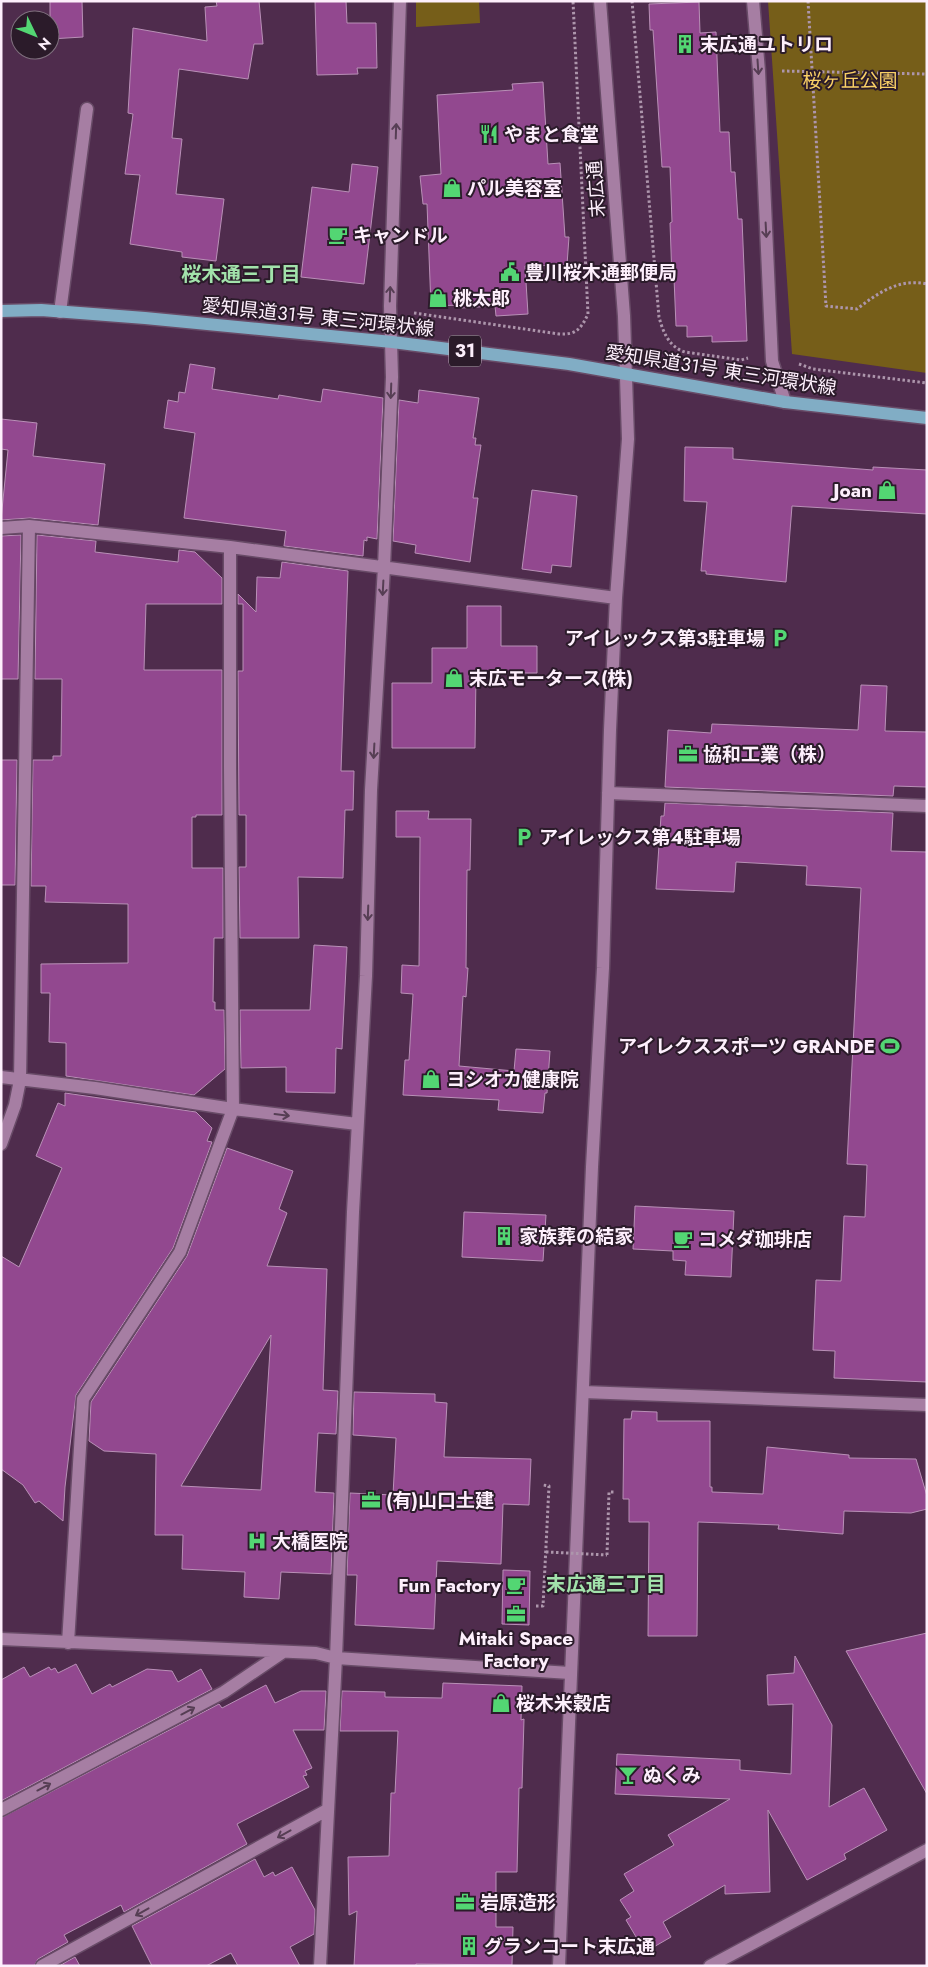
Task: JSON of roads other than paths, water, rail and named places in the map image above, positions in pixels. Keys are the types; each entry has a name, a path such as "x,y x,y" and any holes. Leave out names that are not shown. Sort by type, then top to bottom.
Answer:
{"main road":[{"name":"愛知県道31号 東三河環状線","path":"1,311 41,310 145,318 392,342 569,364 785,402 927,418"}],"street":[{"path":"320,1966 336,1658 357,1124 366,976 371,790 384,567 392,342 390,306 400,1"},
{"name":"末広通","path":"559,1966 570,1673 603,968 616,598 628,439 624,316 600,1"},
{"path":"753,1 759,71 772,361 785,402"},
{"path":"60,312 87,109"},
{"path":"1,528 28,526 230,547 616,598"},
{"path":"1,1144 15,1105 20,1080 28,526"},
{"path":"68,1643 83,1399 180,1252 234,1110 230,766 230,547"},
{"path":"608,794 927,806"},
{"path":"1,1076 20,1080 95,1088 234,1110 357,1124"},
{"path":"583,1392 927,1405"},
{"path":"1,1639 316,1653 336,1658 570,1673"},
{"path":"1,1810 224,1692 283,1652"},
{"path":"42,1966 327,1810"},
{"path":"710,1966 927,1850"}],"place":[{"name":"末広通ユトリロ","path":"685,44"},
{"name":"やまと食堂","path":"489,134"},
{"name":"パル美容室","path":"452,188"},
{"name":"キャンドル","path":"338,235"},
{"name":"豊川桜木通郵便局","path":"510,272"},
{"name":"桃太郎","path":"438,298"},
{"name":"Joan","path":"887,490"},
{"name":"アイレックス第3駐車場","path":"780,638"},
{"name":"末広モータース(株)","path":"454,678"},
{"name":"協和工業（株）","path":"688,754"},
{"name":"アイレックス第4駐車場","path":"524,837"},
{"name":"アイレクススポーツ GRANDE","path":"890,1046"},
{"name":"ヨシオカ健康院","path":"431,1079"},
{"name":"家族葬の結家","path":"504,1236"},
{"name":"コメダ珈琲店","path":"683,1239"},
{"name":"(有)山口土建","path":"371,1500"},
{"name":"大橋医院","path":"257,1541"},
{"name":"Fun Factory","path":"516,1585"},
{"name":"Mitaki Space Factory","path":"516,1614"},
{"name":"桜木米穀店","path":"501,1703"},
{"name":"ぬくみ","path":"628,1775"},
{"name":"岩原造形","path":"465,1902"},
{"name":"グランコート末広通","path":"469,1946"}],"district":[{"name":"桜木通三丁目","path":"241,274"},
{"name":"末広通三丁目","path":"606,1584"}],"park label":[{"name":"桜ヶ丘公園","path":"850,80"}]}
